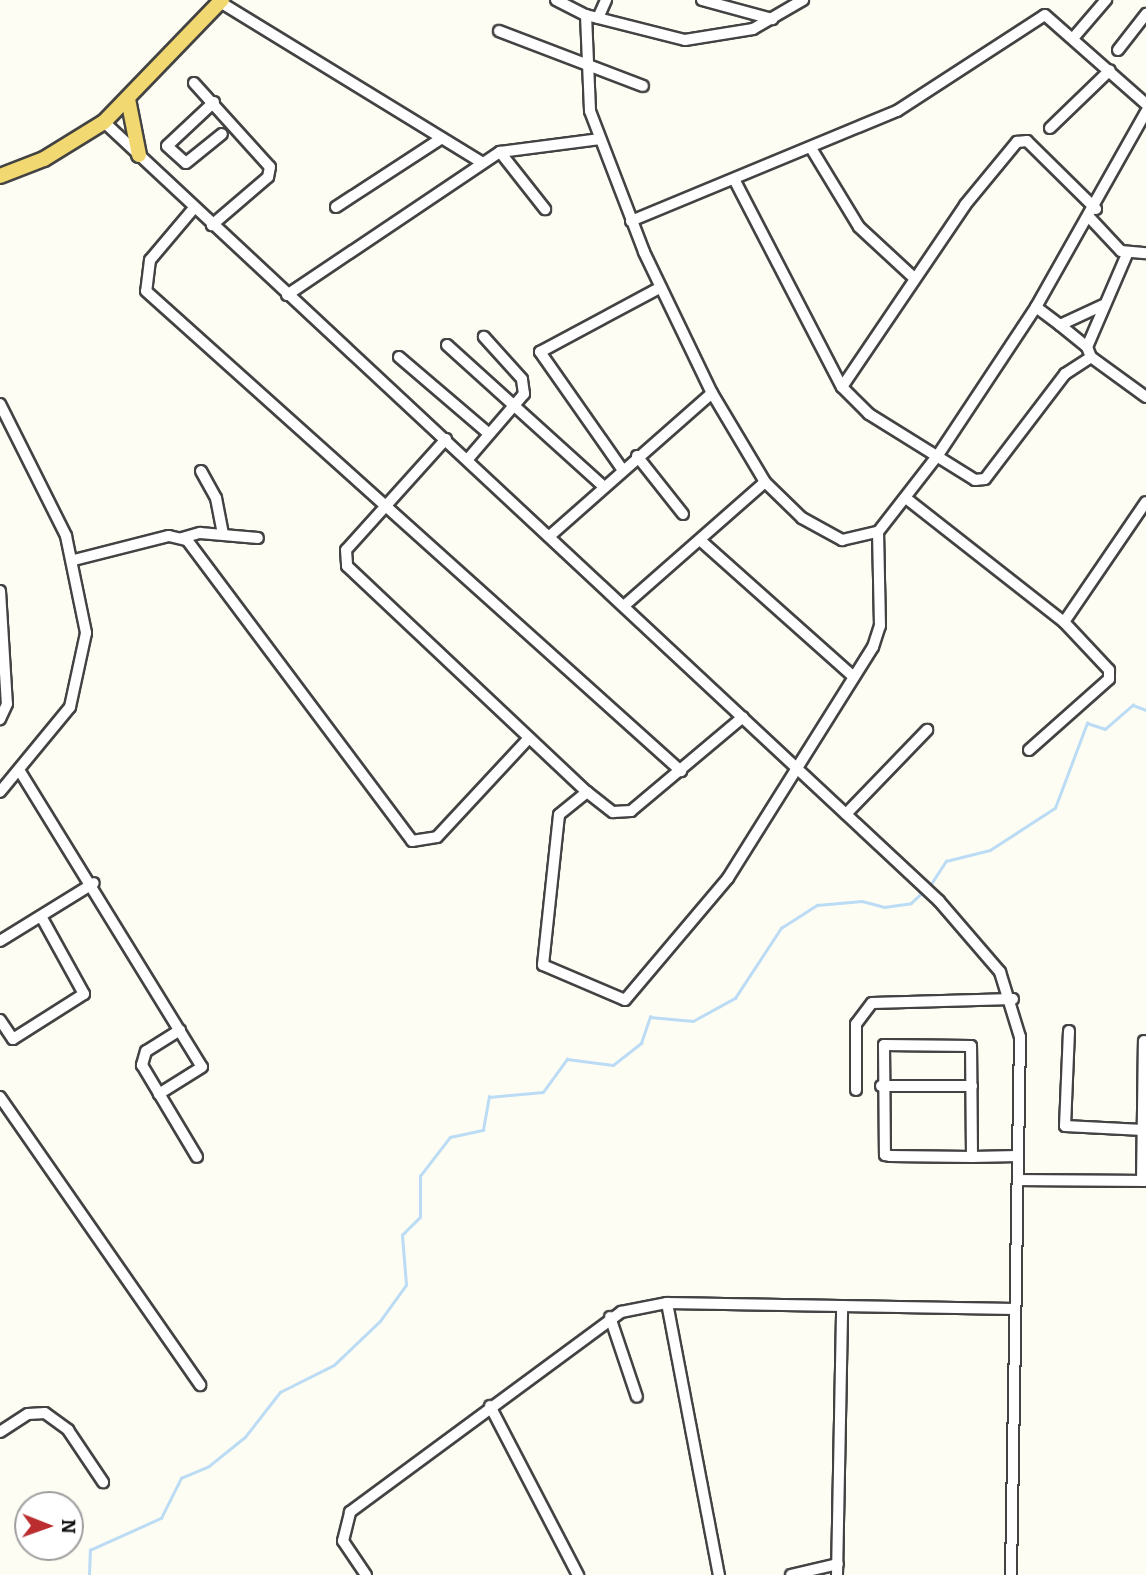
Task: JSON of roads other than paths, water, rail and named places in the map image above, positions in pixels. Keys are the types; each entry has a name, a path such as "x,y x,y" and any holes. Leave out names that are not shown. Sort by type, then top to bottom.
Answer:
{"main road":[{"path":"1,174 44,159 104,122 221,1"},
{"path":"128,99 139,155"}],"street":[{"path":"556,0 586,15 685,40 736,34 772,19 803,0"},
{"path":"598,18 606,0"},
{"path":"702,0 772,19"},
{"path":"1075,36 1106,0"},
{"path":"221,1 481,162"},
{"path":"1118,50 1146,14"},
{"path":"586,15 584,66 600,139 631,221 712,393 765,482 828,534 852,542 878,532 907,499 939,455 1036,307 1093,213 1146,112"},
{"path":"631,221 897,111 1045,15 1075,36 1146,104"},
{"path":"499,31 584,66 643,86"},
{"path":"1050,128 1110,70"},
{"path":"194,83 270,167 268,177 212,225"},
{"path":"214,102 167,146 186,163 222,134"},
{"path":"104,122 287,295 552,534 939,901 995,963 1013,999 1020,1037 1011,1575"},
{"path":"336,207 442,138"},
{"path":"287,295 481,162 500,152 600,139"},
{"path":"842,387 913,277 1022,140 1093,213 1127,254"},
{"path":"811,148 859,227 913,277"},
{"path":"500,152 545,208"},
{"path":"734,179 842,387 869,414 939,455 975,480 985,479 1066,374 1089,352 1103,305 1127,254"},
{"path":"194,208 150,260 146,290 387,503 681,771"},
{"path":"1127,254 1146,253"},
{"path":"621,469 540,352 661,287"},
{"path":"1060,325 1103,305"},
{"path":"1036,307 1146,397"},
{"path":"468,459 515,405 525,386 484,337"},
{"path":"447,345 603,486"},
{"path":"399,357 489,435"},
{"path":"552,534 621,469 712,393"},
{"path":"0,404 74,560 86,633 78,685 55,730 21,773 0,792"},
{"path":"446,439 346,550 347,566 529,738 587,792 622,814 681,771 743,717"},
{"path":"637,456 682,513"},
{"path":"201,471 216,498 223,533"},
{"path":"625,605 765,482"},
{"path":"907,499 1064,622 1101,660 1109,680 1029,750"},
{"path":"1064,622 1146,502"},
{"path":"587,792 565,808 556,824 556,879 543,965 625,1000 708,906 854,677 880,626 878,532"},
{"path":"74,560 182,538 223,533 258,538"},
{"path":"182,538 266,638 412,841 437,837 529,738"},
{"path":"699,540 854,677"},
{"path":"0,591 7,704 0,719"},
{"path":"846,814 926,730"},
{"path":"21,773 94,883 202,1067 159,1094"},
{"path":"0,941 94,883"},
{"path":"0,1020 13,1039 84,994 41,916"},
{"path":"856,1090 856,1024 872,1003 1013,999"},
{"path":"180,1030 142,1057 159,1094 197,1157"},
{"path":"1069,1031 1065,1126 1143,1130"},
{"path":"1018,1180 1144,1181 1144,1041"},
{"path":"972,1157 972,1087 968,1043 884,1045 881,1086 885,1155 972,1157 1018,1156"},
{"path":"881,1086 972,1087"},
{"path":"0,1097 200,1385"},
{"path":"366,1575 343,1541 350,1512 610,1317 667,1303 1015,1309"},
{"path":"667,1303 719,1575"},
{"path":"791,1575 837,1569 842,1306"},
{"path":"610,1317 637,1397"},
{"path":"490,1406 578,1575"},
{"path":"0,1432 28,1414 45,1413 68,1430 103,1482"}],"waterway":[{"path":"929,887 946,861 990,850 1055,808 1087,723 1105,729 1133,705 1146,710"},
{"path":"89,1575 90,1550 161,1518 181,1478 209,1466 245,1437 280,1392 334,1365 380,1321 406,1285 402,1235 420,1217 420,1176 450,1137 483,1130 489,1097 543,1092 567,1059 613,1065 641,1043 650,1017 693,1021 735,998 781,928 817,905 862,901 884,907 911,903 924,891"}]}
